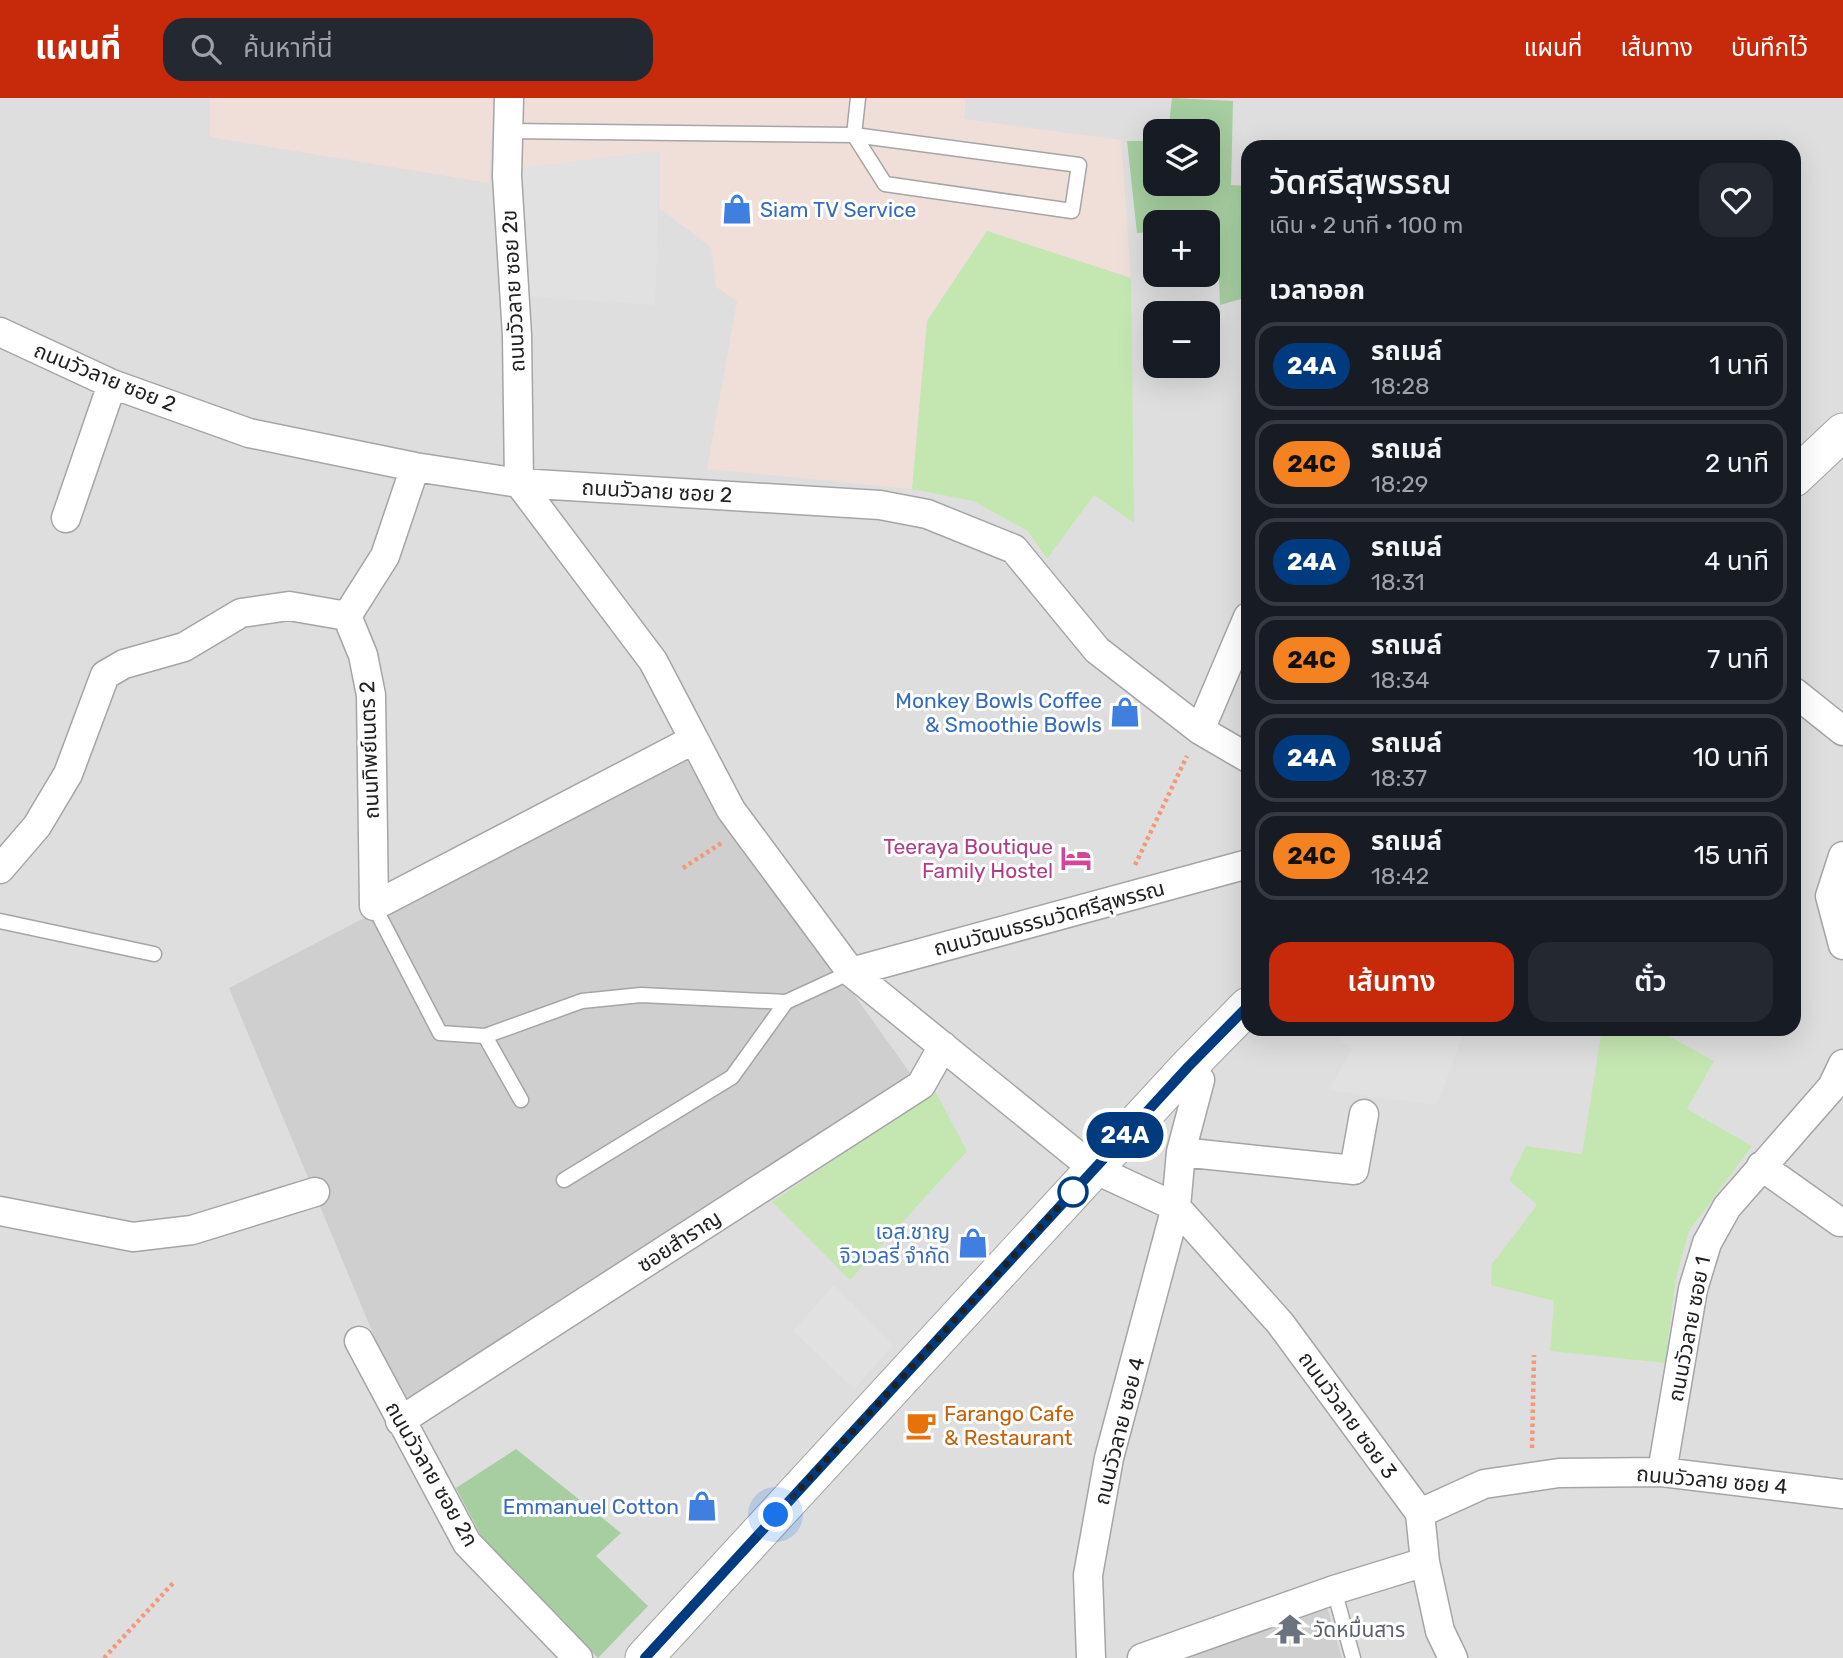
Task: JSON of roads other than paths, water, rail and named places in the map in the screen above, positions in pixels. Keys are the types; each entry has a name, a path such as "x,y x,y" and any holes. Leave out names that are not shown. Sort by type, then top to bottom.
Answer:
{"street":[{"name":"ถนนวัวลาย ซอย 2ข","path":"509,98 507,176 517,335 519,483"},
{"name":"ถนนวัวลาย ซอย 2","path":"0,332 112,384 249,433 415,467 519,483 846,502 927,514 961,525 1014,549 1097,650 1200,730 1241,754"},
{"path":"66,518 112,384"},
{"path":"1801,471 1843,432"},
{"path":"0,869 37,826 68,774 105,676 124,664 184,647 241,613 289,606 347,616 385,556 415,467"},
{"path":"519,483 653,661 693,740 744,829 851,972 1094,1169 1176,1207"},
{"name":"ถนนทิพย์เนตร 2","path":"347,616 363,655 371,695 374,906"},
{"path":"1200,730 1241,633"},
{"path":"1801,698 1843,731"},
{"path":"374,906 693,740"},
{"path":"1843,856 1830,896 1843,945"},
{"name":"ถนนวัฒนธรรมวัดศรีสุพรรณ","path":"851,972 1241,866"},
{"path":"645,1658 1188,1067 1241,1013"},
{"name":"ซอยสำราญ","path":"400,1421 920,1085 943,1046"},
{"name":"ถนนวัวลาย ซอย 1","path":"1662,1472 1693,1289 1707,1243 1727,1207 1832,1087 1843,1064"},
{"name":"ถนนวัวลาย ซอย 4","path":"1091,1658 1088,1575 1109,1458 1176,1207 1181,1152 1200,1080 1188,1067"},
{"path":"1181,1152 1360,1171 1364,1114"},
{"path":"1761,1166 1840,1222"},
{"path":"0,1212 133,1237 192,1230 315,1192"},
{"name":"ถนนวัวลาย ซอย 3","path":"1176,1207 1280,1323 1420,1514"},
{"name":"ถนนวัวลาย ซอย 2ก","path":"359,1340 467,1543 578,1658"},
{"name":"ถนนวัวลาย ซอย 4","path":"1420,1514 1484,1484 1559,1473 1662,1472 1843,1494"},
{"path":"1420,1514 1425,1562 1440,1631 1453,1658"},
{"path":"1142,1658 1334,1590 1425,1562"}],"lane":[{"path":"508,131 853,135 1079,165 1072,211 885,184 853,135 858,98"},
{"path":"374,906 440,1033 485,1036 582,1001 641,995 786,1002 851,972"},
{"path":"0,920 155,954"},
{"path":"564,1180 732,1077 786,1002"},
{"path":"485,1036 521,1100"},
{"path":"1334,1590 1353,1658"}],"place":[{"name":"Siam TV Service","path":"737,209"},
{"name":"Monkey Bowls Coffee & Smoothie Bowls","path":"1125,712"},
{"name":"Teeraya Boutique Family Hostel","path":"1076,858"},
{"name":"เอส.ชาญ จิวเวลรี่ จำกัด","path":"973,1243"},
{"name":"Farango Cafe & Restaurant","path":"921,1425"},
{"name":"Emmanuel Cotton","path":"702,1506"},
{"name":"วัดหมื่นสาร","path":"1290,1629"}]}
